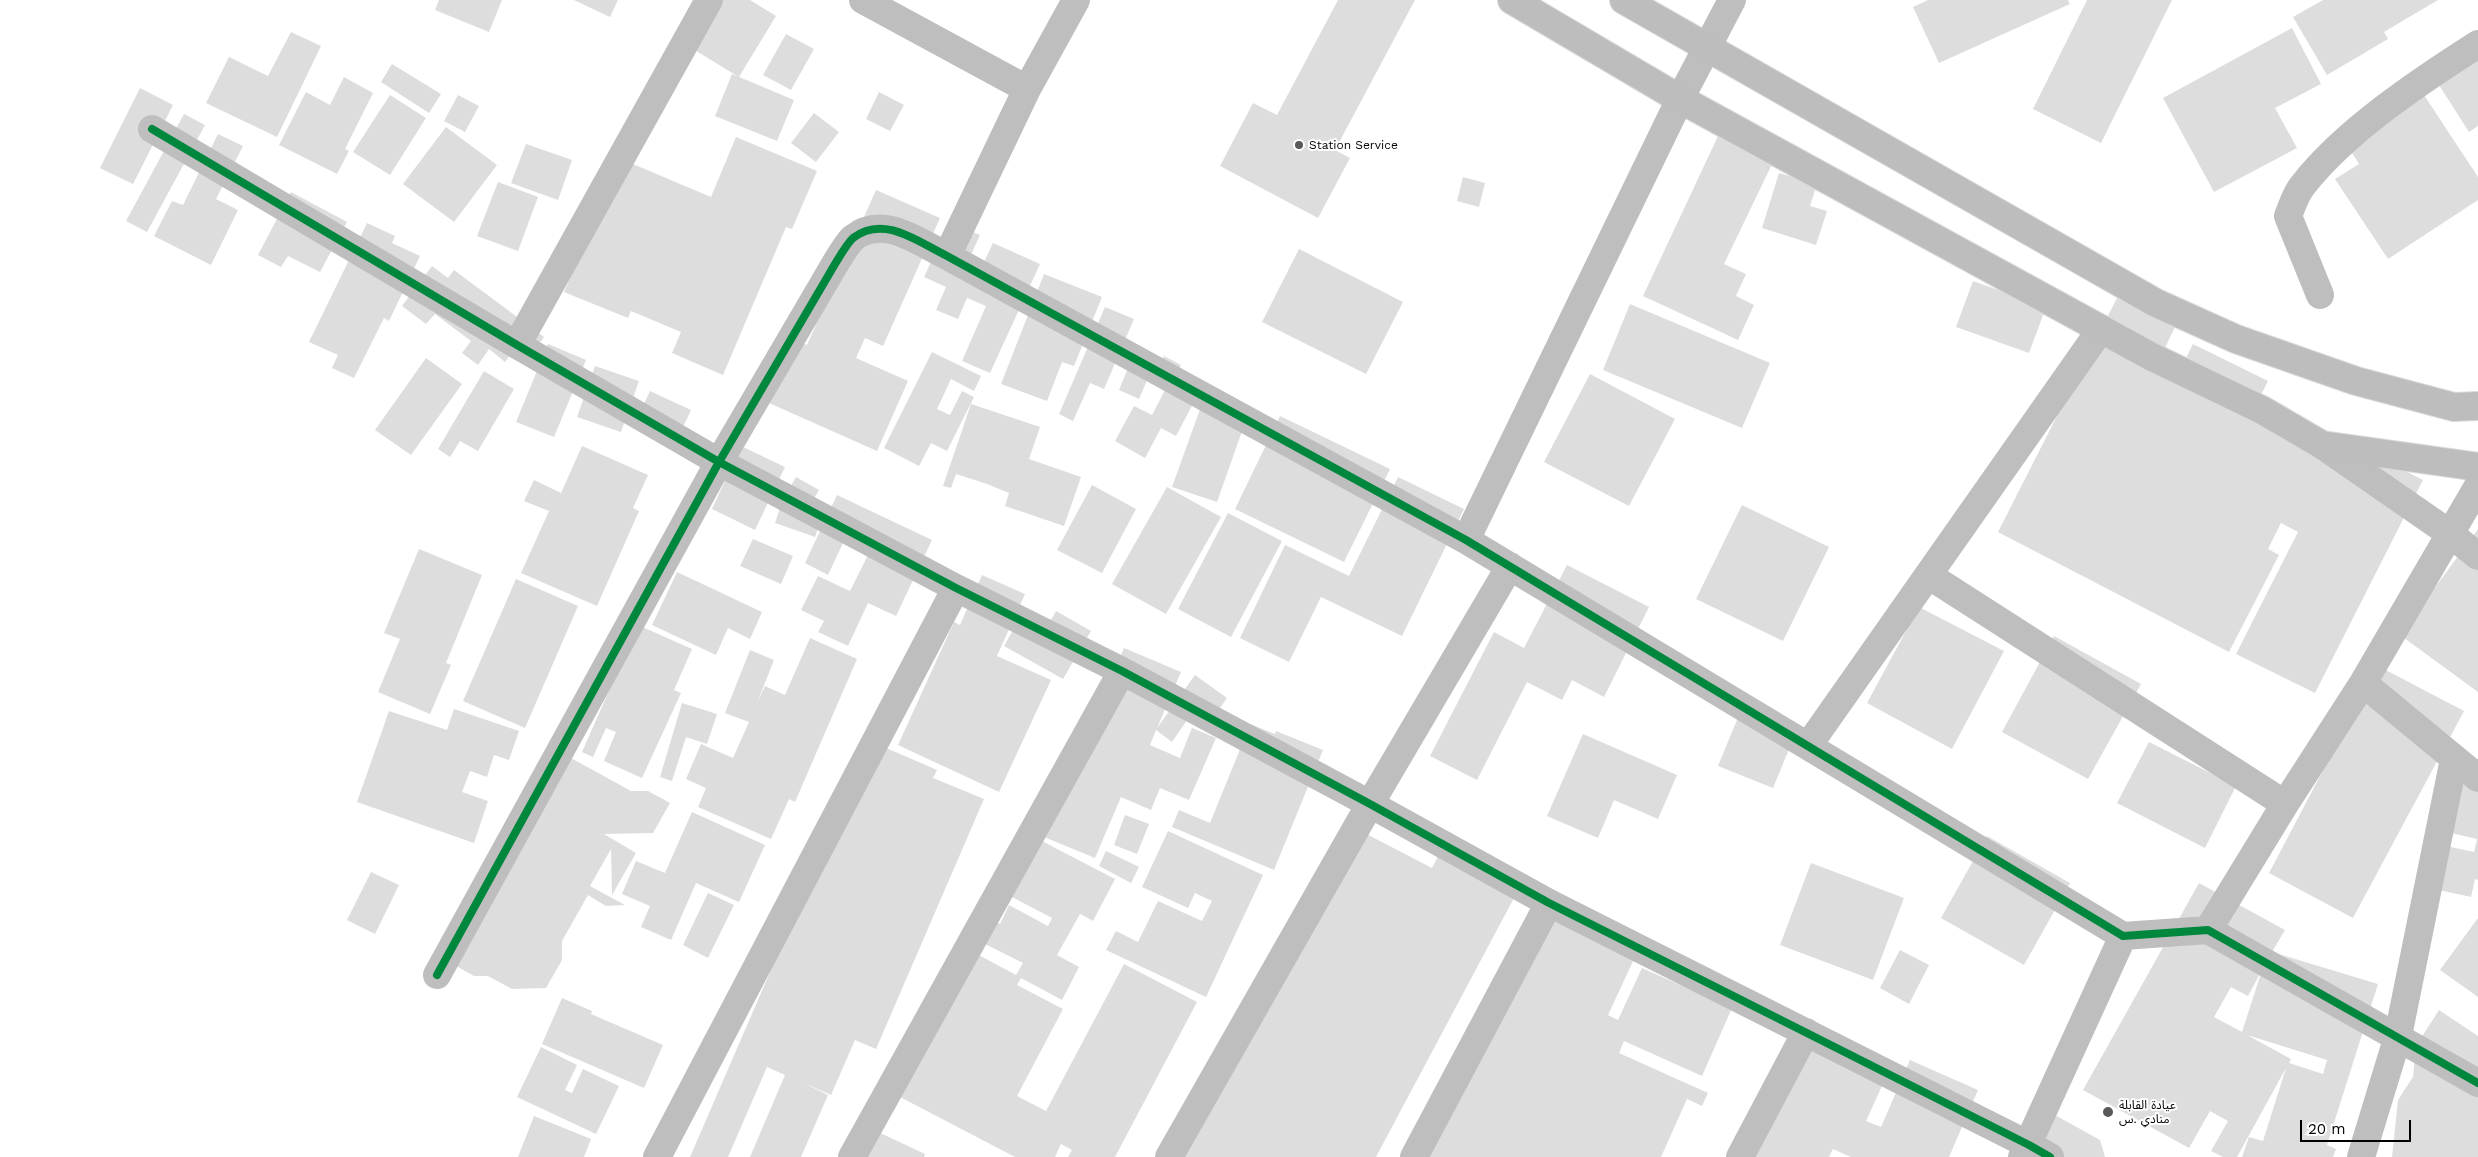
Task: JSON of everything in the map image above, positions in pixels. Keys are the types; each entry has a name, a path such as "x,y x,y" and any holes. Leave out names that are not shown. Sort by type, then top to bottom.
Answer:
{"main road":[{"path":"1512,0 1680,99 2152,357 2262,410 2322,445 2478,467"},
{"path":"1624,0 2156,303 2236,339 2356,381 2454,407 2478,406"}],"street":[{"path":"517,346 709,0"},
{"path":"863,0 1027,89"},
{"path":"947,256 1027,89 1076,0"},
{"path":"1466,540 1680,99 1732,0"},
{"path":"2320,295 2288,216 2301,186 2335,150 2407,92 2478,44"},
{"path":"152,129 517,346 719,462 956,588 1122,671 1370,804 1549,903 1806,1032 2034,1153 2124,936"},
{"path":"436,975 719,462 834,264 852,240 864,232 877,227 888,228 947,256 1466,540 2124,936 2208,930 2478,1082"},
{"path":"1808,746 2101,329"},
{"path":"2322,445 2449,533 2478,556"},
{"path":"2208,930 2285,804 2363,683 2478,486"},
{"path":"1169,1157 1370,804 1510,566"},
{"path":"1928,574 2285,804"},
{"path":"657,1157 956,588"},
{"path":"857,1155 1122,671"},
{"path":"2363,683 2478,778"},
{"path":"2361,1157 2398,1036 2454,759"},
{"path":"1414,1157 1549,903"},
{"path":"1740,1157 1806,1032"}],"building":[{"path":"439,0 502,0 489,32 435,10"},
{"path":"574,0 618,0 610,17"},
{"path":"716,0 750,0 776,16 739,77 688,46"},
{"path":"1338,0 1415,0 1335,150 1350,158 1318,218 1220,166 1253,103 1277,115"},
{"path":"1928,0 2068,0 2070,4 1939,63 1913,7"},
{"path":"2087,0 2172,0 2101,143 2033,109"},
{"path":"2323,0 2438,0 2384,32 2388,39 2327,75 2293,17"},
{"path":"2292,28 2321,84 2275,108 2297,148 2214,192 2163,98"},
{"path":"291,32 321,46 277,137 206,103 229,57 268,76"},
{"path":"786,34 814,49 791,90 763,75"},
{"path":"2478,48 2478,126 2469,132 2437,82"},
{"path":"392,64 441,94 429,113 381,82"},
{"path":"732,74 794,100 777,141 715,116"},
{"path":"344,77 373,93 345,149 349,151 337,174 279,145 306,92 330,105"},
{"path":"140,88 173,105 133,184 100,168"},
{"path":"879,92 904,105 890,131 866,119"},
{"path":"390,95 426,118 390,175 353,152"},
{"path":"458,95 479,106 465,132 444,121"},
{"path":"2424,95 2478,177 2478,200 2388,259 2335,179 2359,164 2347,145"},
{"path":"814,113 839,132 816,162 791,143"},
{"path":"184,114 205,125 147,232 126,221"},
{"path":"446,127 497,165 454,222 403,184"},
{"path":"218,134 243,146 216,199 238,210 211,265 154,236 172,201 183,205"},
{"path":"1719,134 1774,160 1724,264 1746,274 1736,296 1754,305 1738,340 1643,296"},
{"path":"736,137 817,171 792,229 786,227 723,375 672,353 681,332 631,311 628,318 564,292 621,159 711,197"},
{"path":"526,144 572,160 558,200 511,183"},
{"path":"1779,173 1817,184 1810,206 1827,211 1816,245 1762,228"},
{"path":"1463,177 1485,183 1479,207 1457,201"},
{"path":"498,182 538,197 518,251 477,236"},
{"path":"876,190 940,218 883,346 865,338 856,358 908,381 877,451 769,403 797,340 807,345"},
{"path":"291,192 347,222 320,272 288,256 281,267 258,255"},
{"path":"950,222 980,235 960,279 973,285 993,243 1040,264 990,373 962,361 986,306 967,298 958,319 936,310 946,287 924,277"},
{"path":"367,223 395,236 392,243 420,256 389,321 384,318 354,378 332,368 338,355 309,342"},
{"path":"1299,249 1403,302 1366,374 1262,322"},
{"path":"432,266 448,278 454,270 544,337 533,352 520,342 505,362 489,349 478,365 462,353 471,341 435,314 426,324 402,306"},
{"path":"1044,274 1102,297 1074,366 1062,362 1047,401 1001,384"},
{"path":"1973,281 2046,307 2029,353 1956,327"},
{"path":"2117,298 2175,327 2163,352 2184,362 2193,344 2268,381 2260,397 2423,480 2315,693 2236,654 2298,532 2281,523 2268,549 2279,555 2229,652 1998,532"},
{"path":"1630,304 1770,363 1742,428 1603,370"},
{"path":"1105,307 1134,319 1104,389 1090,383 1073,421 1059,414"},
{"path":"548,344 586,360 554,437 516,422"},
{"path":"1136,349 1157,357 1139,399 1119,390"},
{"path":"932,352 981,376 974,391 951,379 937,409 950,415 962,391 974,397 947,451 931,443 919,466 884,448"},
{"path":"1164,356 1181,365 1173,381 1198,394 1176,436 1161,428 1145,458 1115,441 1134,406 1152,415 1166,388 1151,380"},
{"path":"426,358 462,384 411,455 375,430"},
{"path":"595,366 639,381 621,432 577,417"},
{"path":"484,371 514,389 478,451 460,441 450,457 438,449"},
{"path":"1590,374 1675,419 1629,506 1544,462"},
{"path":"650,391 691,410 676,442 635,423"},
{"path":"1203,401 1247,417 1217,502 1172,487"},
{"path":"971,404 1040,427 1029,459 1081,477 1064,526 1005,506 1009,493 987,484 956,474 951,488 943,486"},
{"path":"1280,416 1390,469 1344,562 1235,509"},
{"path":"582,446 648,475 633,508 639,511 597,606 521,573 549,511 524,501 534,480 561,493"},
{"path":"741,446 785,467 755,530 712,509"},
{"path":"796,477 819,490 810,505 787,493"},
{"path":"1398,477 1464,509 1402,636 1321,597 1289,662 1240,638 1285,545 1349,576"},
{"path":"1092,485 1136,509 1102,573 1057,550"},
{"path":"1167,487 1221,517 1166,614 1112,584"},
{"path":"837,495 932,540 896,616 868,603 848,646 818,632 824,621 801,610 818,576 850,591 868,555 843,543 828,575 805,563"},
{"path":"783,499 823,514 815,537 775,523"},
{"path":"1742,505 1829,547 1783,641 1696,599"},
{"path":"1228,513 1282,541 1231,637 1178,609"},
{"path":"2478,529 2478,692 2400,635"},
{"path":"753,539 793,556 781,584 740,566"},
{"path":"419,549 482,575 446,663 451,665 430,714 378,692 400,639 384,633"},
{"path":"1567,565 1649,607 1604,697 1572,680 1562,700 1527,682 1477,780 1430,756 1494,632 1524,648"},
{"path":"677,572 762,612 750,639 728,628 716,655 652,625"},
{"path":"982,575 1025,594 997,656 1051,680 999,792 898,745 954,622 960,625"},
{"path":"516,579 578,606 525,728 463,701"},
{"path":"1919,607 2004,651 1952,749 1867,703"},
{"path":"1056,611 1091,631 1063,679 1004,646 1023,612 1047,627"},
{"path":"638,625 692,649 674,690 681,693 642,778 604,761 616,732 606,728 593,757 582,752"},
{"path":"2054,636 2141,684 2088,779 2002,732"},
{"path":"810,638 857,659 795,802 789,799 771,839 698,807 706,788 686,779 701,744 733,758 749,722 725,713 750,650 774,660 757,703 765,686 785,695"},
{"path":"1124,648 1181,672 1157,728 1195,675 1227,698 1209,724 1192,713 1172,742 1156,730 1150,745 1180,758 1192,728 1216,738 1189,800 1160,788 1151,810 1121,797 1095,858 1044,837"},
{"path":"2378,666 2464,711 2353,918 2269,873"},
{"path":"682,703 717,714 707,744 686,737 672,781 660,777"},
{"path":"1744,703 1799,725 1773,788 1718,766"},
{"path":"454,709 519,731 509,760 494,755 487,777 470,771 462,792 488,801 474,843 357,802 389,711 447,730"},
{"path":"1230,716 1275,734 1276,731 1323,750 1274,870 1172,827 1179,810 1210,823 1245,737"},
{"path":"1583,734 1677,775 1658,819 1614,800 1598,838 1547,816"},
{"path":"870,741 937,770 933,778 984,799 876,1049 855,1040 831,1095 804,1083 828,1095 801,1157 750,1157 785,1075 767,1067 728,1157 690,1157"},
{"path":"2149,742 2236,786 2205,848 2117,803"},
{"path":"2464,756 2478,759 2478,880 2475,879 2471,897 2430,888 2441,845 2474,852 2477,839 2447,832"},
{"path":"571,758 631,791 648,791 670,803 653,833 604,834 636,853 612,895 611,849 590,886 625,905 606,906 588,895 562,941 562,960 546,988 512,989 488,976 474,976 451,963"},
{"path":"692,812 765,845 739,902 696,883 671,940 641,927 650,906 622,894 636,861 665,873"},
{"path":"1125,815 1149,824 1137,854 1114,845"},
{"path":"1353,827 1432,868 1446,841 1523,881 1376,1157 1178,1157"},
{"path":"1168,831 1263,875 1206,997 1106,950 1116,931 1138,942 1158,901 1202,921 1212,901 1195,893 1188,908 1142,887"},
{"path":"1987,836 2070,883 2024,965 1941,918"},
{"path":"1040,840 1115,879 1093,921 1080,914 1057,955 1079,967 1062,1000 1021,978 1017,985 1063,1009 1017,1096 1046,1111 1124,964 1197,1002 1115,1157 1068,1157 1072,1150 1061,1144 1055,1157 1015,1157 900,1097 975,953 1016,975 1023,963 981,942 993,920 1000,924 1009,905 1048,926 1052,918 1010,896"},
{"path":"1106,851 1139,867 1131,883 1099,866"},
{"path":"1811,863 1904,898 1873,980 1780,945"},
{"path":"371,872 399,885 375,934 347,920"},
{"path":"2199,883 2285,930 2272,952 2378,984 2327,1145 2336,1149 2333,1157 2242,1157 2249,1137 2263,1141 2286,1068 2237,1157 2223,1157 2211,1151 2228,1121 2210,1111 2189,1148 2083,1090","holes":["2262,970 2242,1032 2214,1017 2231,987 2248,996","2247,1035 2327,1060 2323,1074 2289,1063 2291,1059"]},
{"path":"708,893 734,905 708,958 683,945"},
{"path":"2478,918 2478,997 2440,970"},
{"path":"1549,919 1635,957 1608,1015 1618,1020 1642,968 1732,1008 1702,1076 1624,1041 1619,1053 1708,1093 1702,1106 1687,1099 1661,1157 1424,1157"},
{"path":"1900,950 1929,965 1909,1004 1880,988"},
{"path":"562,998 592,1011 591,1014 663,1045 644,1088 542,1044"},
{"path":"2439,1010 2478,1036 2478,1157 2392,1157 2398,1100 2413,1077 2416,1046"},
{"path":"1809,1027 1892,1064 1866,1121 1881,1127 1910,1060 1978,1090 1949,1157 1851,1157 1833,1149 1829,1157 1752,1157"},
{"path":"541,1047 577,1065 565,1090 572,1093 583,1069 619,1086 596,1134 517,1097"},
{"path":"2055,1115 2100,1140 2105,1157 2031,1157"},
{"path":"534,1116 591,1139 584,1157 518,1157"},
{"path":"876,1131 925,1154 924,1157 863,1157"}],"cycle path":[{"path":"152,129 719,462 956,588 1122,671 1370,804 1549,903 2050,1157"},
{"path":"437,975 719,462 835,264 853,238 865,231 889,229 913,238 1466,540 2123,936 2208,930 2478,1083"}],"place":[{"name":"Station Service","path":"1299,145"},
{"name":"عيادة القابلة منادي .س","path":"2108,1112"}]}
